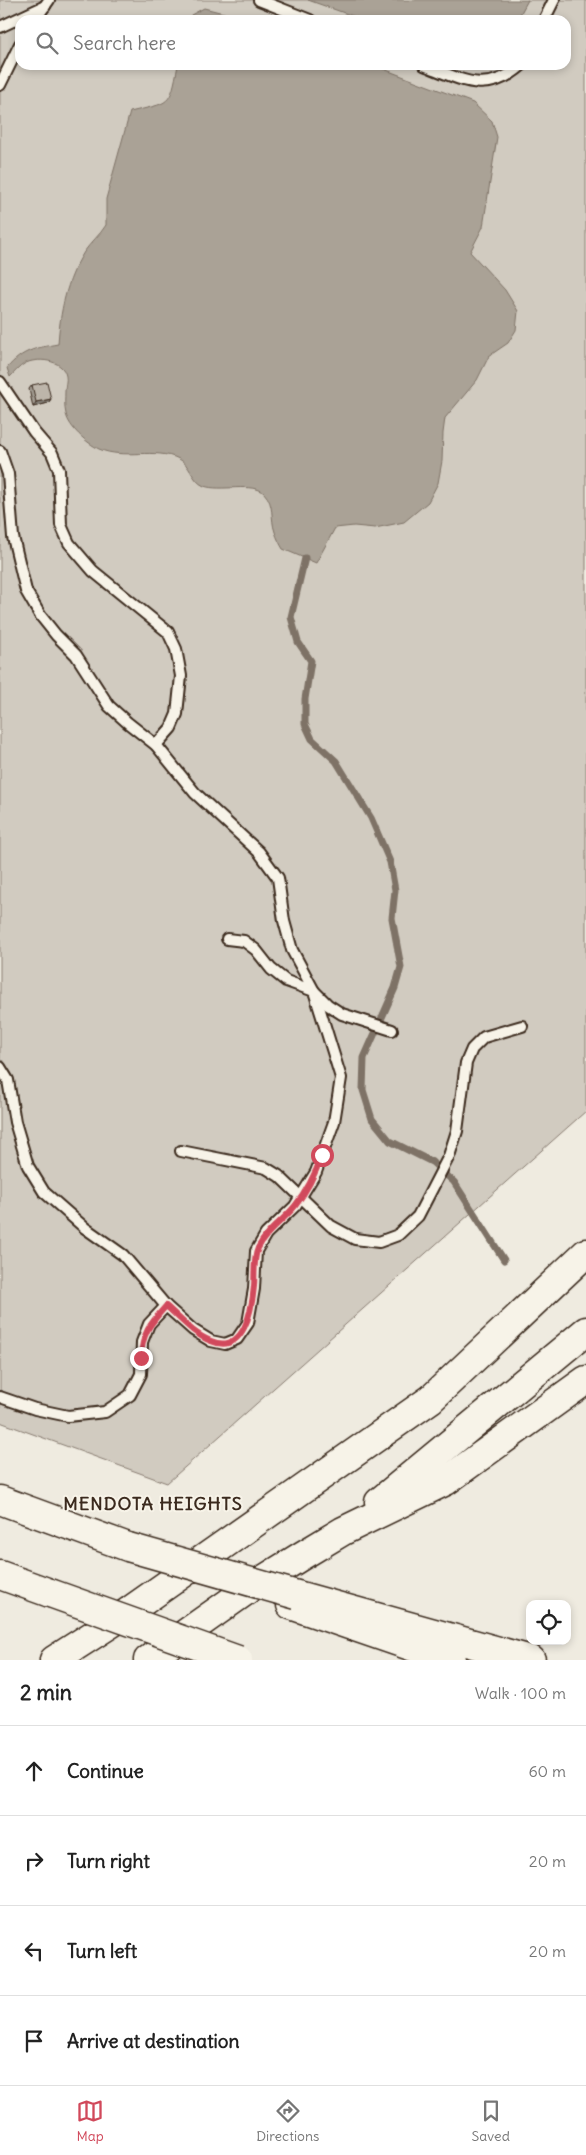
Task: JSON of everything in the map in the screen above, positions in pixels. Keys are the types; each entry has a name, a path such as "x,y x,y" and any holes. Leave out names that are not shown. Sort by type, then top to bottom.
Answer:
{"highway":[{"path":"54,1660 118,1619 431,1399 586,1254"},
{"path":"343,1531 586,1331"},
{"path":"148,1660 247,1590 343,1531 446,1481 586,1380"},
{"path":"0,1500 128,1546 290,1599 451,1660"},
{"path":"0,1574 238,1660"},
{"path":"290,1599 531,1660"},
{"path":"41,1660 118,1619"}],"lane":[{"path":"259,0 297,15"},
{"path":"546,15 554,0"},
{"path":"39,15 47,3"},
{"path":"24,15 47,3"},
{"path":"0,27 15,19"},
{"path":"0,85 15,54"},
{"path":"436,70 464,81 492,83 509,77 517,70"},
{"path":"0,382 34,432 52,453 59,470 62,525 69,543 93,571 168,632 176,650 181,676 177,714 171,728 156,744"},
{"path":"0,451 8,474 13,537 26,591 40,615 76,655 109,706 156,744 194,793 259,852 278,878 284,920 292,950 314,991 340,1078 334,1122 316,1172 296,1206 266,1234 256,1251 254,1289 248,1323 237,1339 225,1344 211,1341 193,1330 166,1306 123,1255 85,1228 44,1192 28,1166 15,1122 8,1080 0,1067"},
{"path":"227,938 244,941 256,950 270,969 286,981 314,991 342,1014 392,1030"},
{"path":"181,1151 266,1168 279,1176 331,1226 355,1239 379,1242 398,1235 418,1216 449,1156 457,1131 466,1063 472,1049 484,1036 522,1026"},
{"path":"0,1397 35,1409 68,1416 105,1412 130,1395 141,1374 142,1342 149,1324 166,1306"}],"shaded area":[{"path":"0,0 395,0 432,15 15,15 15,70 571,70 571,15 520,15 527,0 586,0 586,1111 167,1483 0,1422"},
{"path":"308,0 528,0 520,15 350,15"},
{"path":"204,8 231,15 191,15"},
{"path":"177,70 386,70 473,103 492,121 497,137 483,227 470,252 505,290 518,311 516,330 508,343 489,356 477,380 445,418 442,461 438,483 428,502 404,522 375,528 354,526 335,528 316,563 283,549 275,532 270,502 264,493 252,488 211,488 204,486 200,484 183,461 170,456 150,453 119,454 99,449 79,434 68,419 65,411 66,378 64,370 60,366 42,360 29,362 22,365 10,377 7,368 18,357 30,351 58,344 62,308 68,285 84,252 106,225 106,199 130,112 161,104 170,96"}],"building":[{"path":"47,382 51,399 36,402 32,385"}],"waterway":[{"path":"305,558 291,617 298,642 311,661 305,699 305,724 312,739 336,761 371,818 390,862 395,890 392,918 401,967 395,988 364,1058 363,1090 372,1119 390,1141 432,1162 454,1182 504,1260"}],"district":[{"name":"MENDOTA HEIGHTS","path":"153,1504"}],"route":[{"path":"141,1358 142,1342 149,1324 166,1306 193,1330 211,1341 225,1344 237,1339 248,1323 254,1289 256,1251 266,1234 296,1206 316,1172 322,1155"}]}
